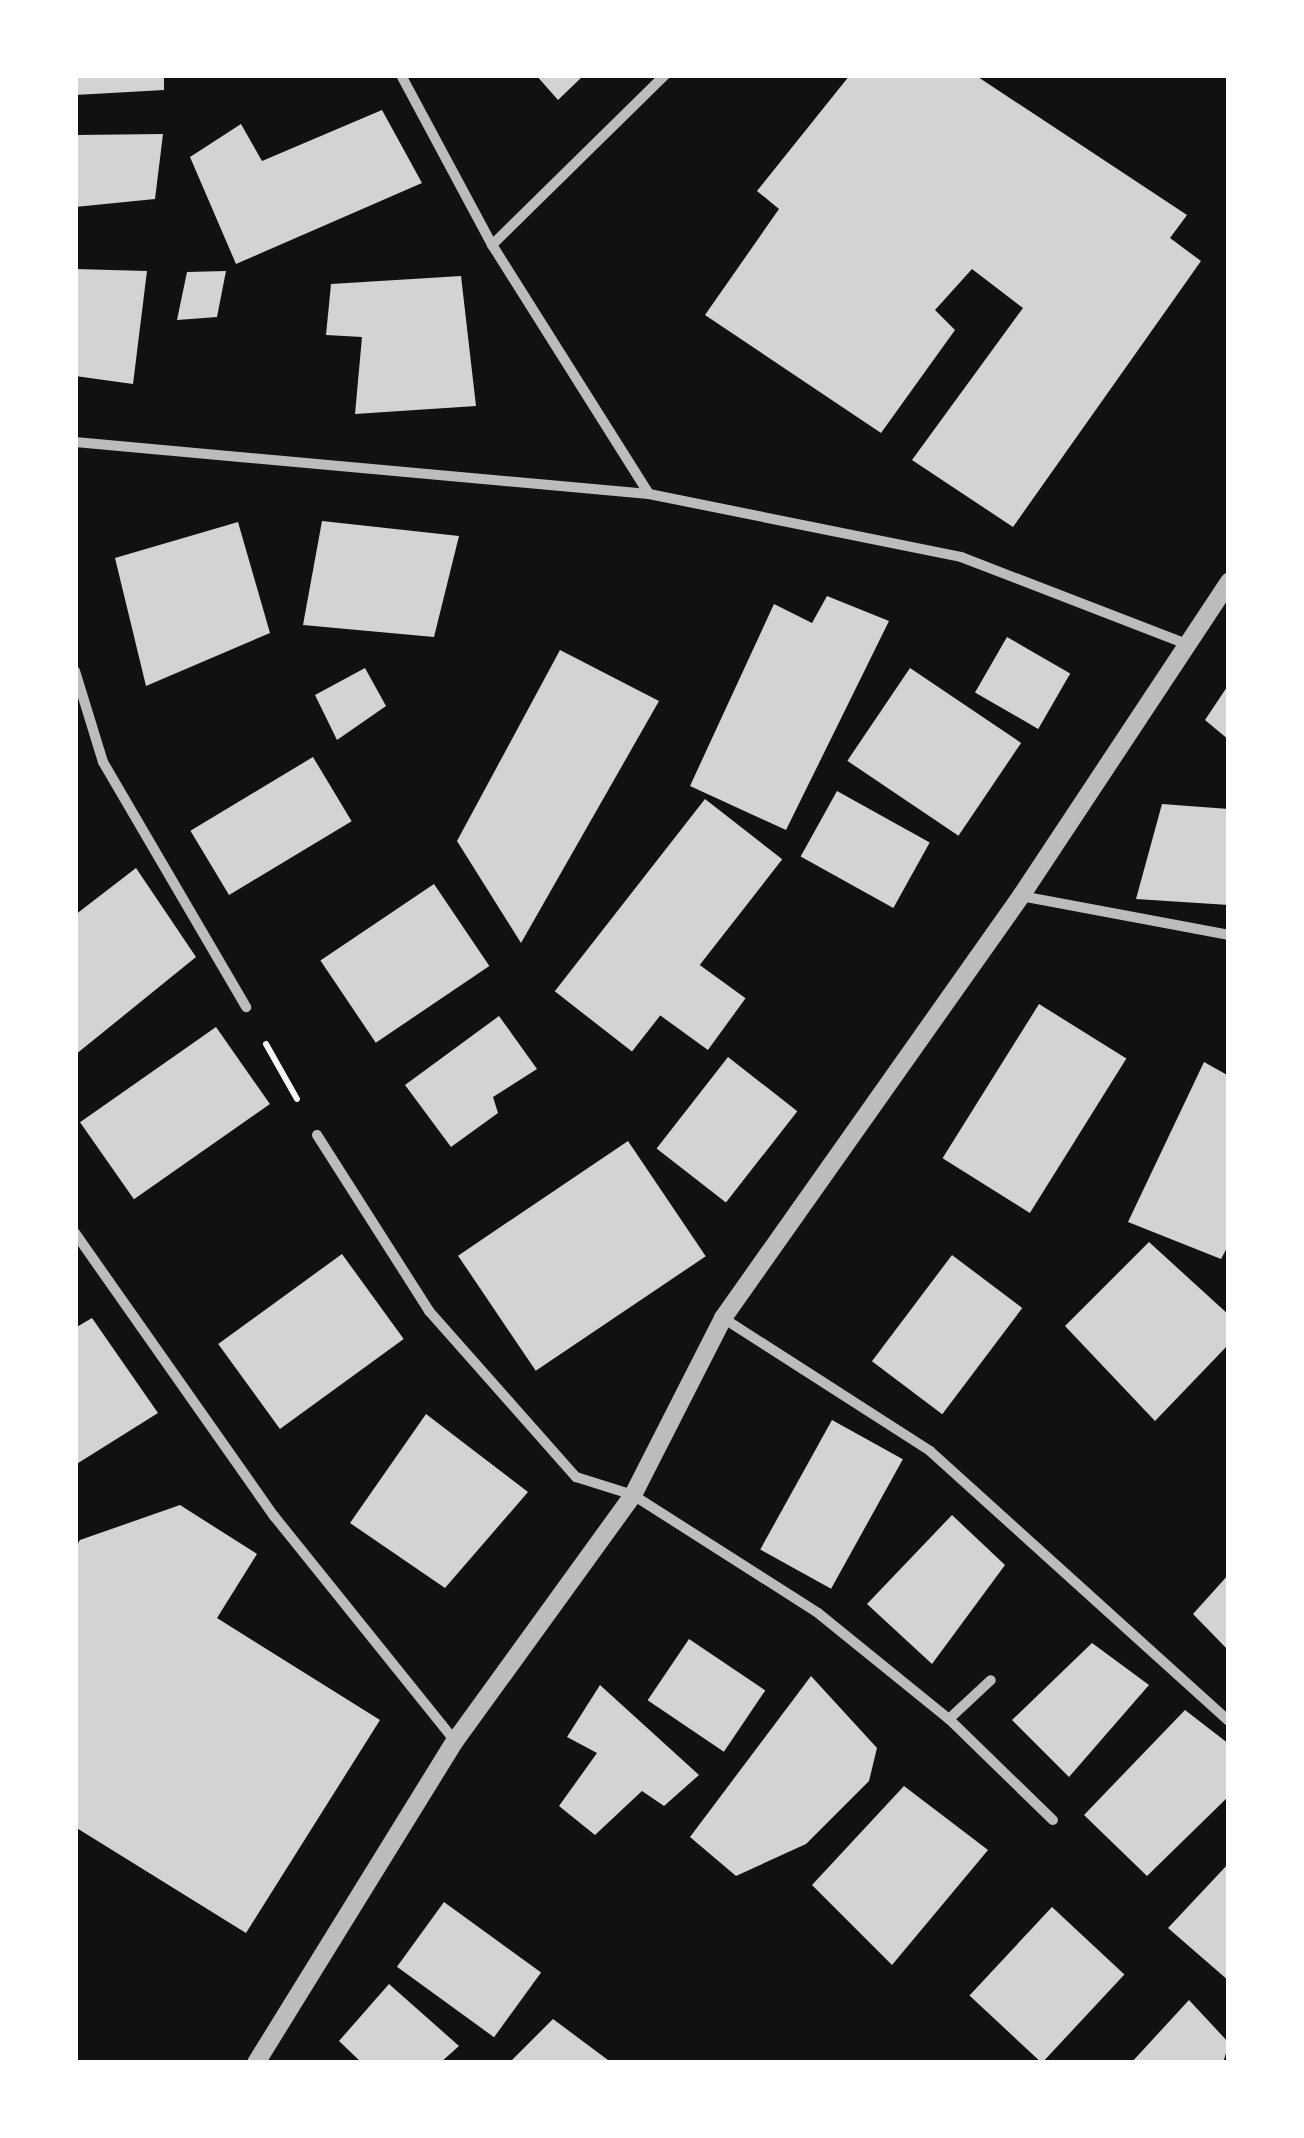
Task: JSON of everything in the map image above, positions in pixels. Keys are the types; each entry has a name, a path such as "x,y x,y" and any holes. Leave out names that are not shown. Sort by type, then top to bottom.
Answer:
{"street":[{"path":"401,75 492,246 649,494"},
{"path":"492,246 665,75"},
{"path":"75,442 649,494 961,557 1186,644"},
{"path":"256,2063 455,1741 633,1496 723,1318 1021,896 1229,582"},
{"path":"75,671 103,762 246,1007"},
{"path":"1021,896 1229,935"},
{"path":"317,1135 429,1311 576,1477 633,1496 818,1612 949,1719 1053,1820"},
{"path":"75,1233 274,1516 455,1741"},
{"path":"723,1318 930,1451 1229,1720"},
{"path":"949,1719 991,1680"}],"path":[{"path":"246,1007 317,1135"}],"building":[{"path":"75,75 164,75 164,90 75,95"},
{"path":"536,75 584,75 558,100"},
{"path":"850,75 975,75 1187,215 1170,238 1201,261 1013,527 912,460 1023,308 972,269 935,310 955,330 881,433 705,315 779,209 757,191"},
{"path":"382,110 422,183 236,264 190,157 241,124 262,161"},
{"path":"163,134 155,199 75,207 75,135"},
{"path":"75,269 147,271 133,384 75,376"},
{"path":"226,271 217,317 177,320 187,272"},
{"path":"461,276 476,406 355,414 362,337 326,335 331,284"},
{"path":"322,521 459,536 434,637 303,625"},
{"path":"238,522 270,633 146,686 115,558"},
{"path":"827,596 889,621 786,830 690,786 774,604 812,623"},
{"path":"1007,637 1070,674 1038,729 975,692"},
{"path":"560,650 659,701 521,943 457,841"},
{"path":"365,668 386,706 337,740 315,695"},
{"path":"910,668 1021,743 958,836 847,761"},
{"path":"1229,684 1229,740 1205,720"},
{"path":"313,757 352,821 229,895 190,831"},
{"path":"837,791 930,842 893,908 801,857"},
{"path":"705,799 782,859 632,1052 555,991"},
{"path":"1162,804 1229,809 1229,905 1136,899"},
{"path":"136,868 196,957 75,1055 75,915"},
{"path":"434,884 489,966 376,1043 320,961"},
{"path":"697,963 746,998 708,1050 659,1015"},
{"path":"1039,1004 1126,1059 1030,1213 943,1158"},
{"path":"499,1016 537,1069 493,1097 498,1113 451,1147 405,1085"},
{"path":"216,1027 270,1104 134,1199 80,1122"},
{"path":"728,1057 797,1111 726,1203 657,1148"},
{"path":"1204,1062 1229,1076 1229,1244 1221,1259 1128,1222"},
{"path":"628,1141 706,1256 536,1371 458,1256"},
{"path":"1149,1242 1229,1315 1229,1344 1155,1421 1065,1326"},
{"path":"342,1254 404,1339 280,1429 218,1344"},
{"path":"952,1255 1022,1308 942,1414 872,1361"},
{"path":"92,1318 158,1413 75,1465 75,1328"},
{"path":"426,1414 528,1492 445,1588 350,1523"},
{"path":"832,1420 903,1459 831,1589 760,1549"},
{"path":"180,1505 257,1554 217,1618 380,1720 246,1933 75,1827 75,1548 80,1540"},
{"path":"952,1515 1005,1565 932,1664 867,1604"},
{"path":"1229,1574 1229,1651 1193,1614"},
{"path":"689,1639 765,1690 724,1752 648,1700"},
{"path":"1092,1643 1149,1685 1069,1777 1012,1720"},
{"path":"811,1676 877,1748 869,1781 806,1844 736,1876 690,1837"},
{"path":"600,1685 699,1775 664,1806 642,1791 595,1835 559,1806 597,1753 567,1737"},
{"path":"1185,1710 1229,1744 1229,1796 1147,1876 1084,1815"},
{"path":"904,1786 988,1850 892,1965 812,1885"},
{"path":"1229,1863 1229,1981 1168,1928"},
{"path":"444,1902 541,1973 494,2037 397,1967"},
{"path":"1052,1907 1124,1975 1042,2063 969,1995"},
{"path":"389,1984 459,2046 440,2063 362,2063 339,2041"},
{"path":"1189,2000 1229,2043 1223,2063 1131,2063"},
{"path":"553,2019 612,2063 509,2063"}]}
